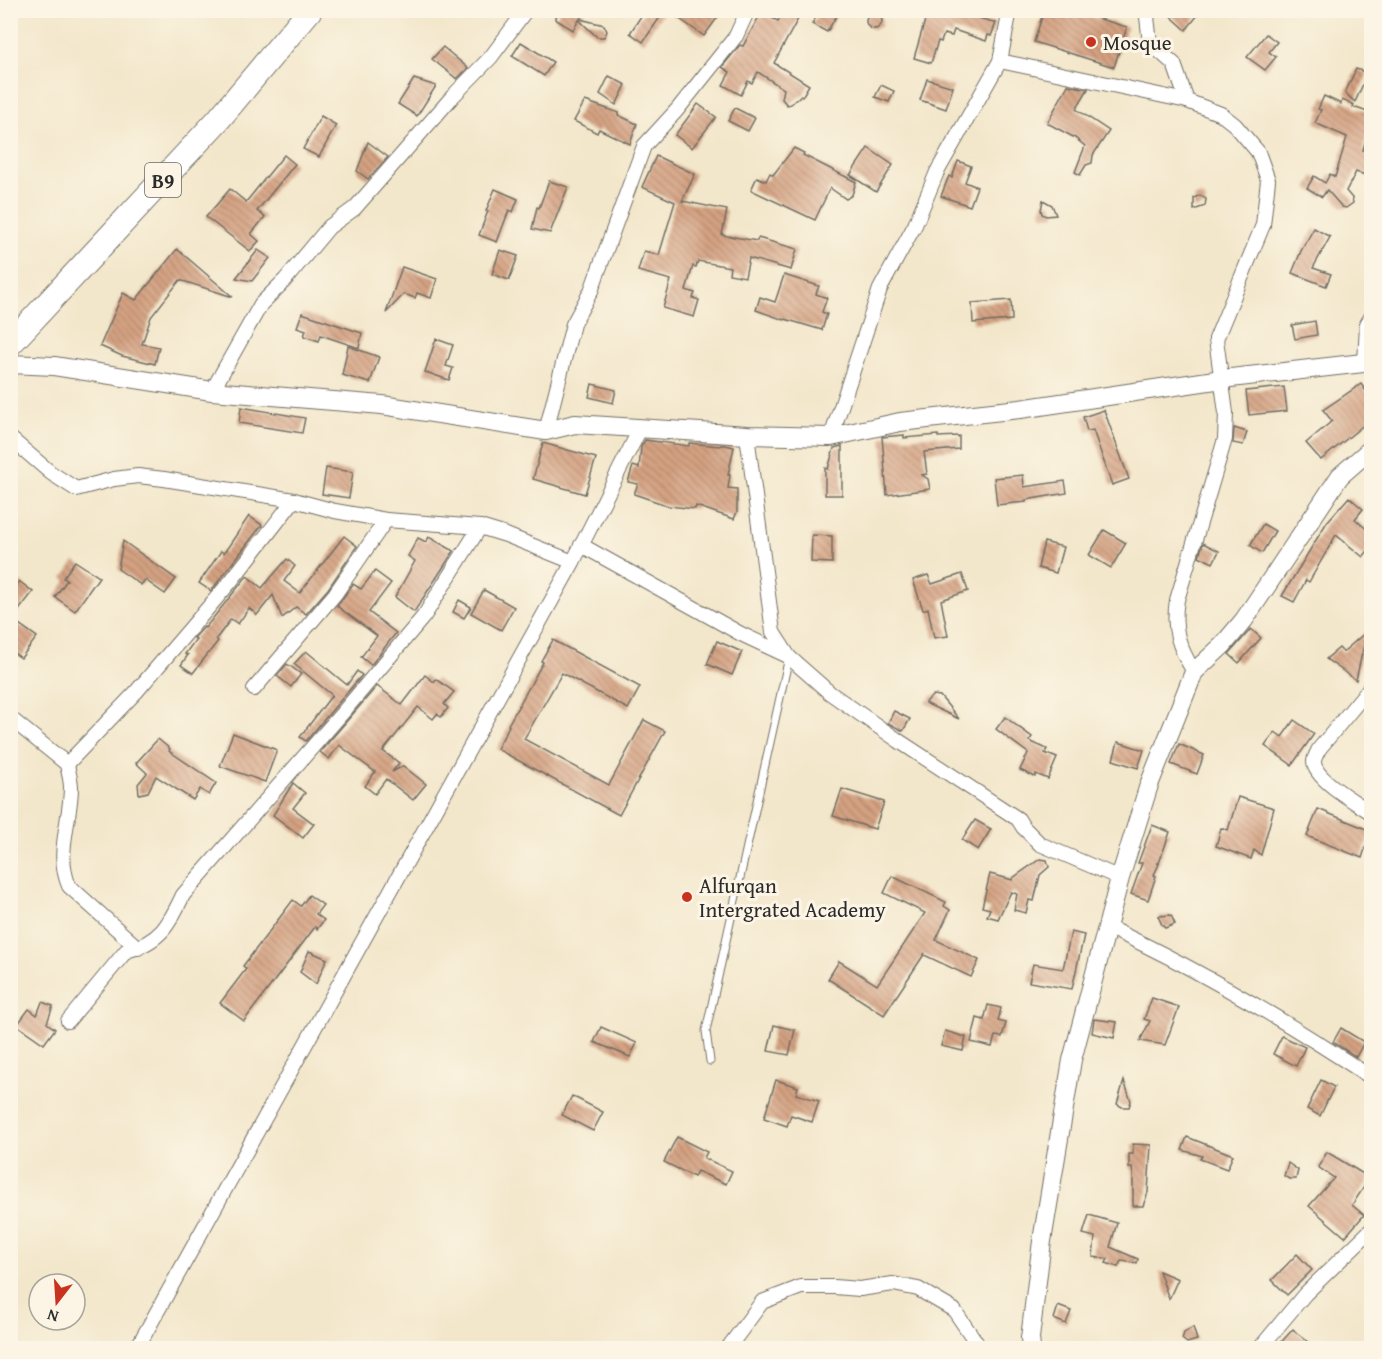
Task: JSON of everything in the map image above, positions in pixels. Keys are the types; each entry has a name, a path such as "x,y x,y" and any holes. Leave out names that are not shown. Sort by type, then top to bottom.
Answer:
{"highway":[{"name":"B9","path":"10,344 218,120 310,10"}],"street":[{"path":"212,391 261,304 285,280 329,227 355,208 453,96 491,57 526,10"},
{"path":"546,430 573,324 591,291 644,146 725,51 736,36 748,10"},
{"path":"831,437 880,289 915,225 937,172 1000,61 1010,10"},
{"path":"1151,10 1147,17 1150,44 1174,64 1187,101"},
{"path":"1000,61 1187,101 1221,114 1235,125 1258,152 1269,180 1263,225 1216,339 1226,413 1225,439 1177,600 1175,615 1179,648 1194,672"},
{"path":"10,364 54,366 212,391 382,405 546,430 576,424 747,435 831,437 900,422 1020,409 1222,379 1368,363 1367,324 1371,315"},
{"path":"137,1348 573,562 640,429"},
{"path":"747,435 773,632 789,657"},
{"path":"10,438 51,473 76,489 114,479 138,476 294,500 335,511 386,520 480,527 573,562"},
{"path":"1031,1348 1030,1338 1042,1241 1072,1060 1120,878 1149,785 1194,672 1244,620 1340,476 1371,448"},
{"path":"67,764 136,692 231,580 294,500"},
{"path":"254,689 335,594 386,520"},
{"path":"68,1022 126,951 138,948 157,937 167,927 183,895 424,616 480,527"},
{"path":"581,545 741,634 789,657 830,693 1018,819 1040,844 1120,878"},
{"path":"1371,686 1318,749 1313,761 1316,771 1325,780 1371,813"},
{"path":"10,718 67,764 71,787 62,859 69,886 138,948"},
{"path":"1107,927 1148,946 1228,990 1371,1078"},
{"path":"1260,1348 1305,1294 1371,1228"},
{"path":"729,1348 762,1302 801,1287 860,1289 893,1284 918,1289 954,1310 980,1348"}],"lane":[{"path":"710,1061 706,1031 789,657"}],"building":[{"path":"560,10 585,10 580,19 604,25 606,34 604,37 597,37 579,20 573,30 555,19"},
{"path":"645,10 665,10 643,42 630,33"},
{"path":"667,10 723,10 704,36"},
{"path":"784,10 799,17 774,63 809,85 802,97 800,96 787,105 782,99 784,89 758,72 752,83 748,81 741,95 723,85 730,72 722,67 740,45 743,46 761,13 778,21"},
{"path":"820,10 840,10 827,32 812,24"},
{"path":"928,10 947,10 996,23 991,36 988,35 986,41 954,30 952,36 944,34 941,42 938,41 931,63 914,58"},
{"path":"1044,10 1073,11 1127,27 1114,67 1034,42"},
{"path":"1164,10 1202,10 1186,30"},
{"path":"874,13 882,21 874,29 866,21"},
{"path":"1266,34 1277,42 1269,52 1276,57 1265,70 1247,57"},
{"path":"521,42 553,62 544,76 512,56"},
{"path":"443,47 468,68 457,79 432,59"},
{"path":"1356,69 1368,73 1355,102 1345,93"},
{"path":"609,76 626,85 616,105 600,94"},
{"path":"414,79 436,86 417,116 398,104"},
{"path":"927,79 953,87 946,109 920,100"},
{"path":"881,85 894,91 889,102 875,97"},
{"path":"1068,85 1088,89 1076,109 1109,131 1093,155 1092,163 1086,165 1080,175 1075,172 1085,146 1047,123"},
{"path":"1324,96 1341,104 1342,100 1354,105 1353,107 1371,113 1363,150 1371,153 1371,177 1356,172 1346,191 1353,203 1346,208 1342,207 1327,190 1322,197 1307,188 1314,176 1325,183 1330,174 1335,177 1347,137 1315,123"},
{"path":"585,101 619,113 618,115 637,124 630,144 599,129 597,133 574,121"},
{"path":"698,104 716,117 692,148 675,135"},
{"path":"735,108 755,118 748,131 728,121"},
{"path":"321,116 336,125 319,157 303,149"},
{"path":"368,142 388,157 368,179 357,171"},
{"path":"794,148 804,153 803,155 856,182 852,195 846,199 830,188 815,220 751,190 757,177 766,181 770,173 773,175"},
{"path":"868,148 893,165 876,192 850,175"},
{"path":"284,155 295,164 257,211 265,217 251,234 259,241 250,251 206,217 230,189 246,202"},
{"path":"656,156 695,174 682,201 727,210 722,235 757,241 758,238 797,249 791,270 749,258 745,277 729,274 730,267 698,261 696,267 693,266 686,290 695,293 693,298 699,300 694,317 663,308 671,280 638,271 644,251 659,255 675,202 642,187"},
{"path":"958,161 971,166 965,182 977,187 970,206 941,196 949,176 952,178"},
{"path":"549,181 568,187 550,233 532,229 537,207 539,208"},
{"path":"495,189 518,199 513,212 509,210 497,242 479,235"},
{"path":"1200,195 1206,199 1205,206 1194,210 1194,198"},
{"path":"1043,200 1052,205 1056,215 1042,214"},
{"path":"1314,228 1330,237 1313,268 1331,274 1326,286 1292,273"},
{"path":"177,249 233,297 180,280 151,317 142,344 159,347 155,364 122,356 100,346 123,293 136,300"},
{"path":"258,250 270,258 252,281 236,278"},
{"path":"500,250 518,256 509,280 492,274"},
{"path":"402,267 437,279 431,298 417,293 415,298 404,294 386,313"},
{"path":"784,275 819,286 816,294 827,298 822,312 827,314 822,330 756,310 760,297 775,302"},
{"path":"1011,300 1012,320 973,323 972,303"},
{"path":"302,313 362,333 359,348 321,335 319,341 304,336 306,330 297,327"},
{"path":"1315,321 1317,335 1295,339 1292,325"},
{"path":"436,339 453,345 446,366 453,368 449,380 425,372"},
{"path":"348,346 379,357 370,383 342,375"},
{"path":"592,384 616,390 613,403 589,397"},
{"path":"1361,384 1371,398 1371,419 1321,460 1306,443 1332,421 1323,410"},
{"path":"1284,387 1287,411 1249,415 1246,391"},
{"path":"241,407 305,418 302,433 239,423"},
{"path":"1104,410 1129,479 1112,485 1093,430 1087,431 1083,417"},
{"path":"1234,428 1247,432 1243,445 1233,443"},
{"path":"904,435 904,438 959,436 959,449 924,452 927,474 922,475 928,479 930,489 887,495 882,437"},
{"path":"645,440 689,446 689,443 734,447 728,475 730,475 728,488 737,489 737,512 734,519 696,506 695,509 669,506 634,494 638,484 628,482 633,466 639,468 641,447"},
{"path":"543,443 596,458 585,494 533,479"},
{"path":"842,446 842,495 825,495 825,468 828,469 834,448"},
{"path":"326,468 353,472 349,498 322,494"},
{"path":"1023,475 1024,487 1065,481 1067,493 1026,500 1026,502 997,505 994,478"},
{"path":"1349,497 1363,509 1355,519 1371,533 1371,547 1363,557 1336,535 1309,582 1306,580 1294,602 1282,596 1327,522"},
{"path":"249,516 262,525 211,591 199,583 221,551 224,553"},
{"path":"1263,524 1275,531 1262,553 1250,545"},
{"path":"1104,530 1126,543 1111,568 1089,555"},
{"path":"812,535 832,536 832,563 811,562"},
{"path":"344,536 357,546 328,589 306,614 296,607 282,618 273,595 257,615 249,608 238,624 231,619 216,639 218,641 193,673 181,665 188,655 185,654 196,639 194,638 205,628 247,576 262,588 287,559 295,566 284,581 300,593"},
{"path":"429,537 454,551 414,612 395,597 415,561 408,556 418,538 426,542"},
{"path":"123,541 176,579 165,594 145,580 141,585 118,569"},
{"path":"1044,542 1063,547 1056,573 1038,568"},
{"path":"1203,543 1219,551 1213,563 1199,556"},
{"path":"75,561 99,577 75,611 55,597 67,580 63,578"},
{"path":"375,571 391,583 369,612 396,633 371,665 361,657 377,636 337,606 353,584 361,589"},
{"path":"962,574 968,591 941,600 948,636 934,638 928,608 923,610 913,580 928,575 932,584"},
{"path":"19,581 33,592 12,619 37,637 21,658 10,650 10,593"},
{"path":"484,590 514,607 501,630 471,613"},
{"path":"459,600 471,607 464,618 453,612"},
{"path":"1251,629 1261,638 1239,663 1229,654"},
{"path":"1367,631 1356,680 1326,659 1339,648 1343,652"},
{"path":"553,640 640,687 628,709 562,673 524,739 609,785 644,720 665,731 619,815 497,749"},
{"path":"717,641 742,652 732,675 707,664"},
{"path":"306,651 347,685 357,671 362,675 306,741 300,737 332,695 294,664"},
{"path":"287,664 301,674 291,687 277,676"},
{"path":"425,675 434,682 436,679 454,692 444,704 448,708 441,717 437,714 433,719 418,707 383,751 399,763 392,772 403,766 426,784 413,800 386,779 375,794 365,786 375,772 339,745 329,759 320,752 377,686 402,705"},
{"path":"933,695 940,696 959,719 925,703"},
{"path":"894,711 910,719 903,731 888,723"},
{"path":"1005,717 1032,737 1029,741 1047,749 1045,753 1057,758 1048,779 1036,774 1035,777 1020,770 1028,753 996,729"},
{"path":"1294,720 1314,734 1292,765 1265,746 1275,732 1282,737"},
{"path":"233,733 277,750 265,782 220,766"},
{"path":"158,739 170,749 169,751 216,783 209,795 200,789 193,800 156,776 148,792 139,794 138,784 147,773 136,763"},
{"path":"1118,742 1144,750 1138,768 1113,760"},
{"path":"1179,744 1204,755 1197,774 1171,764"},
{"path":"293,783 305,793 293,808 314,824 303,838 273,815"},
{"path":"842,789 884,802 875,829 833,816"},
{"path":"1238,797 1274,808 1261,855 1254,850 1251,859 1216,846 1221,828 1228,830"},
{"path":"1318,809 1371,831 1362,858 1307,836"},
{"path":"975,820 991,829 978,850 962,840"},
{"path":"1152,825 1170,832 1159,863 1157,863 1159,864 1148,900 1131,894 1142,863 1138,863"},
{"path":"1040,859 1047,860 1049,867 1040,875 1034,901 1029,900 1026,913 1014,910 1017,894 1011,892 998,919 987,916 990,909 982,907 990,874 1013,880"},
{"path":"892,876 946,902 944,906 950,910 936,940 979,960 971,977 924,955 925,953 884,1015 828,979 839,961 877,985 925,913 884,893"},
{"path":"309,895 323,905 316,914 324,920 317,929 315,927 244,1021 220,1003 246,969 243,966 293,900 301,906"},
{"path":"1171,915 1175,924 1165,928 1158,916"},
{"path":"1071,932 1084,935 1072,989 1029,982 1033,964 1063,969"},
{"path":"309,951 327,959 316,984 300,972"},
{"path":"1152,998 1179,1007 1165,1045 1140,1041 1150,1021 1144,1019"},
{"path":"42,1002 53,1006 47,1023 55,1029 44,1044 17,1025 29,1009 37,1015"},
{"path":"988,1005 1001,1008 998,1021 1006,1023 1002,1037 995,1036 992,1047 971,1042 977,1018 984,1020"},
{"path":"1094,1019 1117,1022 1114,1038 1092,1033"},
{"path":"774,1025 795,1030 789,1055 768,1051"},
{"path":"601,1027 637,1043 630,1057 594,1042"},
{"path":"1341,1028 1364,1042 1356,1057 1333,1042"},
{"path":"945,1031 966,1037 963,1051 941,1046"},
{"path":"1282,1036 1305,1047 1296,1066 1273,1054"},
{"path":"776,1080 798,1087 796,1094 819,1101 812,1122 791,1115 787,1126 764,1118"},
{"path":"1321,1080 1334,1087 1320,1116 1307,1109"},
{"path":"1124,1081 1131,1101 1129,1107 1117,1104"},
{"path":"572,1096 603,1112 593,1131 562,1115"},
{"path":"677,1137 707,1152 704,1158 732,1171 726,1184 697,1171 694,1177 664,1162"},
{"path":"1187,1137 1233,1155 1227,1169 1200,1159 1202,1156 1182,1150"},
{"path":"1133,1144 1151,1145 1148,1192 1143,1206 1133,1206 1133,1175 1132,1168 1129,1168 1129,1154 1133,1154"},
{"path":"1327,1152 1370,1178 1352,1205 1364,1215 1345,1237 1309,1206 1334,1178 1318,1167"},
{"path":"1288,1163 1298,1170 1296,1179 1284,1176"},
{"path":"1089,1215 1117,1223 1110,1247 1138,1259 1137,1263 1121,1261 1118,1267 1106,1263 1108,1259 1093,1257 1095,1237 1083,1234"},
{"path":"1297,1254 1312,1270 1287,1295 1272,1280"},
{"path":"1159,1271 1178,1279 1169,1299"},
{"path":"1058,1306 1071,1311 1066,1324 1054,1319"},
{"path":"1193,1327 1197,1340 1187,1343 1182,1339 1184,1333"},
{"path":"1293,1329 1297,1333 1316,1348 1276,1348"}],"place":[{"name":"Mosque","path":"1091,42"},
{"name":"Alfurqan Intergrated Academy","path":"687,897"}]}
